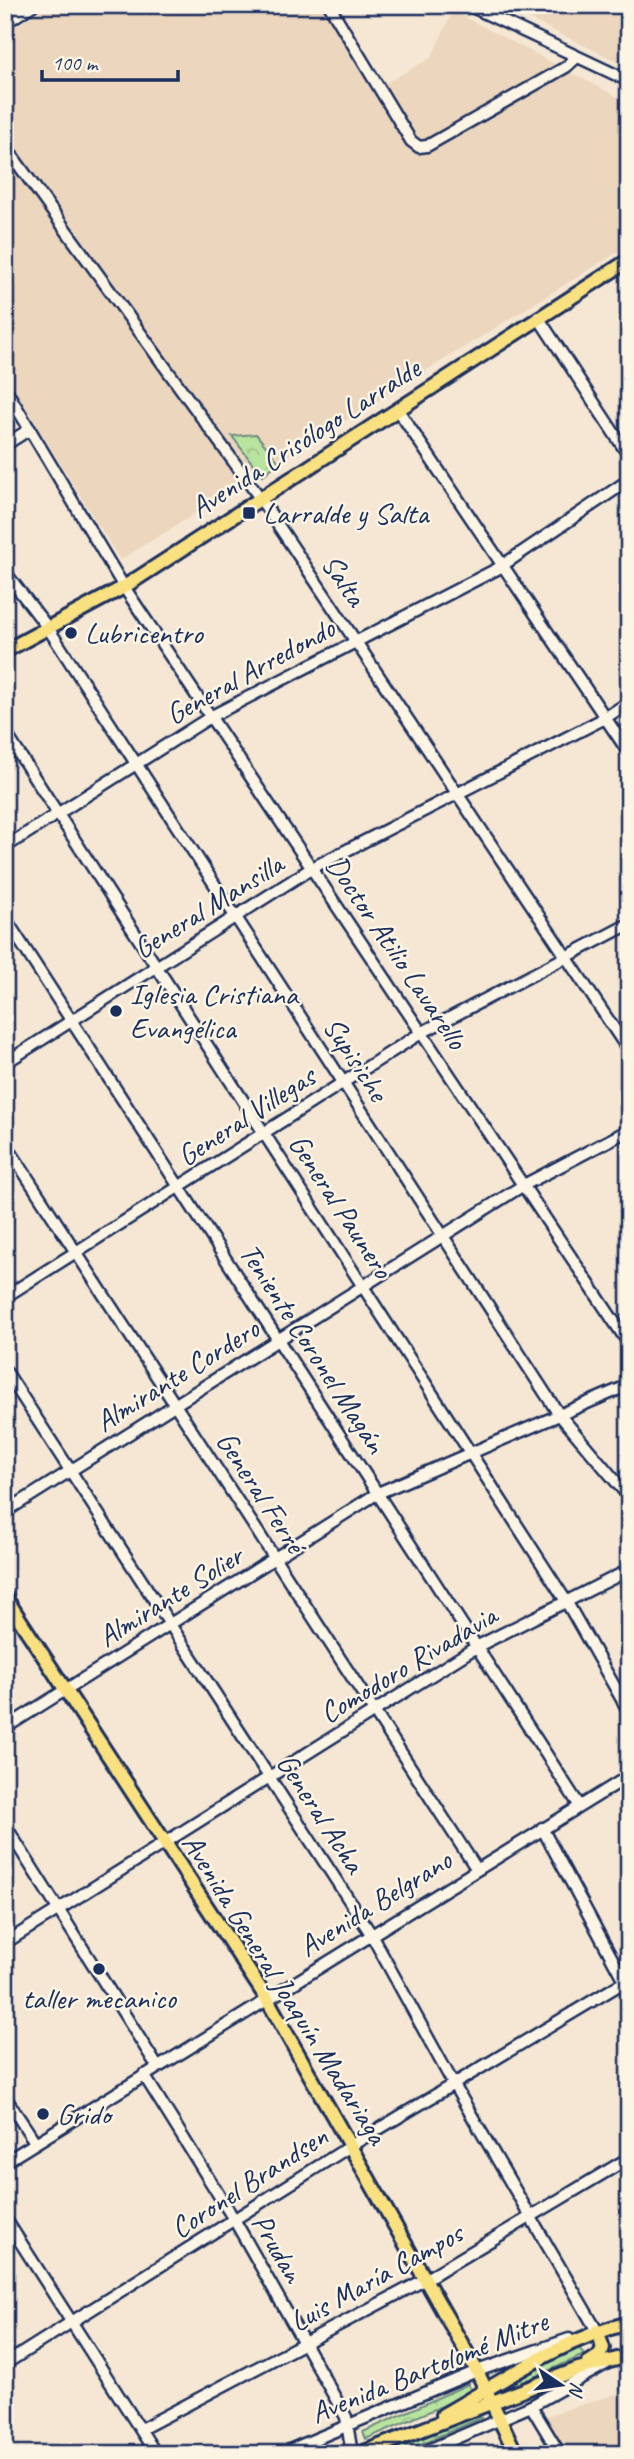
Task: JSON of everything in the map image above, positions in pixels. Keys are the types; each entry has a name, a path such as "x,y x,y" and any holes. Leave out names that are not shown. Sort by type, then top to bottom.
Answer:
{"main road":[{"name":"Avenida Crisólogo Larralde","path":"5,651 124,587 629,260"},
{"name":"Avenida General Joaquín Madariaga","path":"5,1597 267,1999 352,2145 477,2371 516,2454"},
{"name":"Avenida Bartolomé Mitre","path":"359,2454 490,2396 597,2331 629,2323"},
{"path":"578,2369 602,2353 602,2343 597,2331"},
{"name":"Avenida Bartolomé Mitre","path":"490,2396 629,2356"}],"street":[{"path":"5,23 33,5"},
{"path":"329,5 411,141 419,147 427,146 566,67 577,57"},
{"path":"468,5 629,81"},
{"name":"Salta","path":"5,146 260,498 629,1051"},
{"path":"538,317 629,456"},
{"name":"Doctor Atilio Lavarello","path":"5,388 124,587 629,1344"},
{"path":"398,410 629,753"},
{"path":"5,445 30,429"},
{"name":"General Arredondo","path":"5,846 212,716 504,564 629,480"},
{"name":"Supisiche","path":"5,572 48,628 558,1413 629,1497"},
{"name":"General Mansilla","path":"5,1063 312,869 605,718 629,702"},
{"name":"General Paunero","path":"5,732 566,1601 629,1712"},
{"name":"Teniente Coronel Magán","path":"5,918 579,1805"},
{"name":"General Villegas","path":"5,1297 421,1033 629,924"},
{"name":"Almirante Cordero","path":"5,1512 522,1186 629,1130"},
{"name":"General Ferré","path":"5,1143 476,1868"},
{"name":"General Acha","path":"5,1370 371,1934 454,2085 597,2331"},
{"name":"Almirante Solier","path":"5,1728 378,1493 558,1413 629,1385"},
{"name":"Comodoro Rivadavia","path":"5,1943 478,1646 629,1570"},
{"name":"Avenida Belgrano","path":"5,2162 476,1868 629,1776"},
{"path":"5,1825 61,1909 157,2066"},
{"path":"542,1828 627,1984"},
{"name":"Coronel Brandsen","path":"5,2364 352,2145 627,1984"},
{"name":"Prudan","path":"144,2075 235,2221 305,2344 349,2426 352,2454"},
{"path":"5,2097 35,2142"},
{"name":"Luis María Campos","path":"141,2429 426,2279 629,2158"},
{"path":"5,2217 156,2454"},
{"name":"Avenida Bartolomé Mitre","path":"280,2454 477,2371 597,2331"},
{"name":"Avenida Bartolomé Mitre","path":"419,2454 531,2406 609,2361"},
{"path":"531,2406 560,2454"}],"shaded area":[{"path":"49,5 323,5 372,91 431,58 453,11 629,103 629,245 120,560 5,374 5,33"},
{"path":"500,5 629,5 629,67"},
{"path":"629,2390 629,2454 562,2454 540,2418"}],"green space":[{"path":"256,434 279,462 262,476 232,436"},
{"path":"576,2343 584,2355 509,2388 506,2382"},
{"path":"468,2384 472,2393 366,2439 363,2432"},
{"path":"479,2415 481,2418 397,2454 382,2454"}],"place":[{"name":"Larralde y Salta","path":"249,513"},
{"name":"Lubricentro","path":"71,633"},
{"name":"Iglesia Cristiana Evangélica","path":"116,1011"},
{"name":"taller mecanico","path":"99,1969"},
{"name":"Grido","path":"43,2114"}]}
